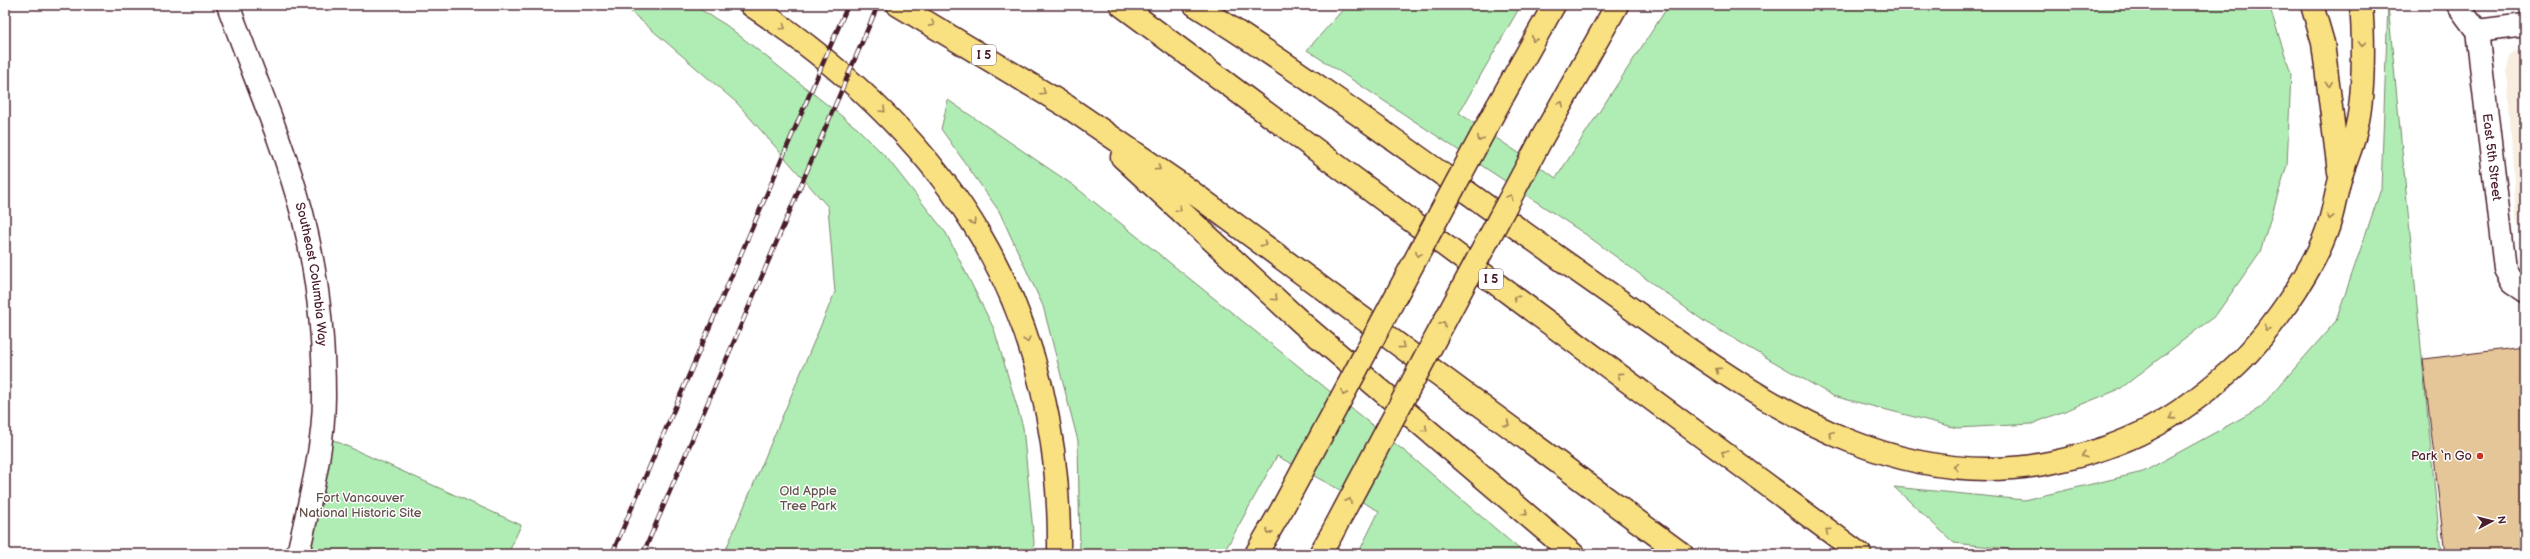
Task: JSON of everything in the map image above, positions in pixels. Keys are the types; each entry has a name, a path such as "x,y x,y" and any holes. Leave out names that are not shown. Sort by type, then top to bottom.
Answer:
{"highway":[{"path":"751,5 803,40 870,97 928,159 974,223 1011,296 1038,377 1049,422 1056,470 1059,554"},
{"name":"I 5","path":"898,5 1068,107 1192,191 1682,554"},
{"name":"I 5","path":"1121,5 1860,554"},
{"path":"1195,5 1333,97 1753,393 1835,436 1875,451 1918,462 1959,468 2001,469 2041,465 2082,456 2122,443 2154,428 2196,401 2241,361 2296,289 2326,233 2340,179 2358,124 2361,76 2362,5"},
{"path":"1256,554 1282,509 1498,105 1554,5"},
{"path":"1320,554 1542,138 1617,5"},
{"path":"2312,5 2327,72 2340,179"},
{"path":"1068,107 1303,324 1573,554"}],"street":[{"name":"Southeast Columbia Way","path":"228,5 283,152 300,207 317,286 324,397 312,487 298,554"},
{"path":"2458,5 2478,31 2525,26"},
{"name":"East 5th Street","path":"2478,31 2505,269 2519,287"}],"shaded area":[{"path":"2525,47 2525,237 2516,219 2507,68 2511,54"}],"green space":[{"name":"Old Apple Tree Park","path":"623,5 693,5 726,25 858,129 887,158 946,233 994,329 1023,427 1034,542 1033,554 724,554 835,292 828,207 737,103"},
{"path":"1347,5 1521,5 1459,113 1556,178 1669,5 2269,5 2291,74 2287,165 2260,252 2216,315 2120,389 2032,424 1957,428 1833,396 1705,322 1585,234 1307,50"},
{"path":"2388,5 2441,554 2054,554 1954,543 1894,487 2024,500 2143,472 2260,408 2336,321 2381,189"},
{"path":"948,100 1073,185 1413,458 1525,554 1358,554 1379,511 1277,456 1223,554 1080,554 1078,441 1043,306 999,211 941,129"},
{"name":"Fort Vancouver National Historic Site","path":"320,434 521,525 508,554 298,554"}],"building":[{"name":"Park ‘n Go","path":"2525,347 2525,554 2445,554 2423,359"}],"railway":[{"path":"612,554 848,5"},
{"path":"643,554 878,5"}],"place":[{"name":"Park ‘n Go","path":"2480,456"}]}
